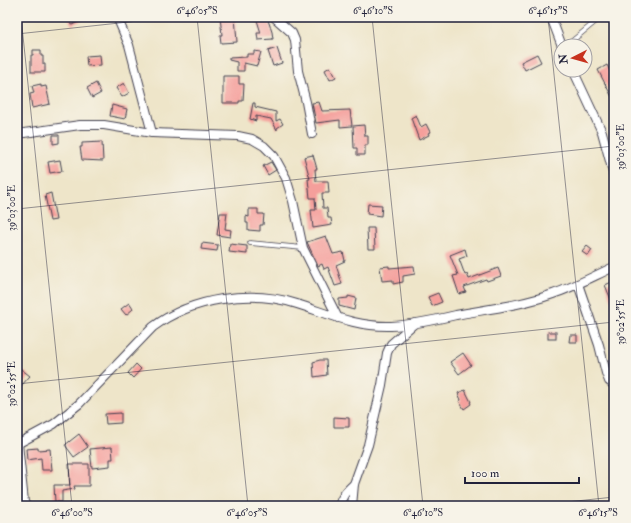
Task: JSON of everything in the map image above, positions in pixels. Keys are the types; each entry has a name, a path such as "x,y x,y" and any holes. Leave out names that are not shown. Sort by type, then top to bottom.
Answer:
{"street":[{"path":"118,17 128,45 152,133"},
{"path":"274,17 292,34 295,40 298,71 312,134"},
{"path":"551,17 559,38"},
{"path":"577,78 602,132 614,176"},
{"path":"17,134 80,125 104,125 152,133 238,136 252,139 264,146 274,156 286,178 293,201 303,248 338,318"},
{"path":"26,506 24,502 17,444 54,424 79,404 153,327 166,317 179,311 199,304 222,299 258,297 296,303 358,324 392,326 521,303 554,294 614,267"},
{"path":"578,284 599,345 606,373 609,381 614,385"},
{"path":"352,506 354,484 368,445 390,344 415,323"},
{"path":"339,506 346,491 354,484"}],"lane":[{"path":"576,38 601,17"},
{"path":"250,243 303,248"}],"building":[{"path":"67,17 88,17 72,25"},
{"path":"220,17 235,17 237,42 221,43 220,35 222,35"},
{"path":"256,17 267,17 273,39 258,40 257,33 261,33"},
{"path":"277,48 282,63 273,66 268,51"},
{"path":"33,50 41,50 43,64 45,64 45,72 31,72 31,55 33,55"},
{"path":"254,51 261,52 257,66 244,63 244,71 237,71 237,62 229,60 229,58 247,57 247,54 254,54"},
{"path":"537,54 541,62 525,70 521,62"},
{"path":"100,55 101,65 87,66 86,56"},
{"path":"607,65 614,79 614,101 598,70"},
{"path":"330,67 336,77 330,80 325,70"},
{"path":"223,76 239,76 239,84 244,84 243,101 239,101 239,103 223,103"},
{"path":"96,83 101,93 92,98 87,88"},
{"path":"124,83 129,93 122,97 116,88"},
{"path":"41,84 41,87 46,86 50,104 32,108 30,94 34,93 32,86"},
{"path":"319,102 322,111 350,110 352,126 340,127 340,120 316,123 312,103"},
{"path":"253,103 255,103 255,107 276,112 276,121 280,119 283,124 277,128 277,130 271,119 256,116 256,121 250,119"},
{"path":"112,105 127,109 125,119 110,116"},
{"path":"416,115 421,127 426,124 430,132 428,133 429,135 419,140 411,118"},
{"path":"364,125 365,136 368,136 368,145 365,145 365,155 357,155 357,148 354,148 353,126"},
{"path":"53,135 59,135 59,143 53,144"},
{"path":"102,142 103,161 82,160 80,147 82,147 82,143"},
{"path":"313,155 317,169 315,169 316,181 328,181 329,193 322,193 323,208 327,208 328,218 331,218 332,225 313,228 311,210 316,210 315,198 310,198 308,179 310,179 304,157"},
{"path":"60,160 62,171 50,173 48,162"},
{"path":"271,162 276,170 268,175 263,166"},
{"path":"51,193 56,220 50,221 45,195"},
{"path":"368,204 382,205 381,216 367,214"},
{"path":"249,209 258,209 258,214 264,214 263,225 260,225 260,231 248,230 246,216 249,217"},
{"path":"220,213 227,213 225,229 231,230 230,237 217,235"},
{"path":"367,228 374,228 375,249 368,249"},
{"path":"326,236 333,254 343,252 345,261 336,265 342,284 335,286 328,267 324,269 322,264 318,266 307,242"},
{"path":"202,243 218,245 217,251 201,249"},
{"path":"230,244 247,246 247,254 229,252"},
{"path":"587,246 592,250 588,256 582,252"},
{"path":"465,249 467,256 459,259 465,275 467,274 469,279 498,268 501,276 487,281 486,279 464,287 466,292 459,294 453,276 458,275 450,255"},
{"path":"389,266 389,268 414,266 415,274 403,276 403,282 393,284 393,280 382,281 380,267"},
{"path":"614,281 614,307 605,285"},
{"path":"438,293 442,302 432,306 428,297"},
{"path":"348,296 356,298 354,310 339,306 339,299 348,298"},
{"path":"129,303 133,309 126,315 121,309"},
{"path":"548,332 556,332 556,339 548,339"},
{"path":"570,335 577,335 577,342 569,342"},
{"path":"463,353 471,365 459,374 450,362"},
{"path":"326,360 327,375 314,377 313,362"},
{"path":"136,364 141,369 133,378 128,373"},
{"path":"17,366 30,376 20,387 17,385"},
{"path":"465,390 471,404 464,409 459,401 461,400 458,393"},
{"path":"121,413 121,423 106,424 105,414"},
{"path":"334,417 349,418 349,427 334,427"},
{"path":"79,434 88,447 74,457 65,445"},
{"path":"112,447 113,459 110,459 110,466 92,468 90,449"},
{"path":"38,448 38,450 50,449 52,470 42,470 41,458 27,460 26,449"},
{"path":"69,464 89,464 89,486 74,486 75,489 62,491 62,502 55,502 54,485 70,485"}]}
